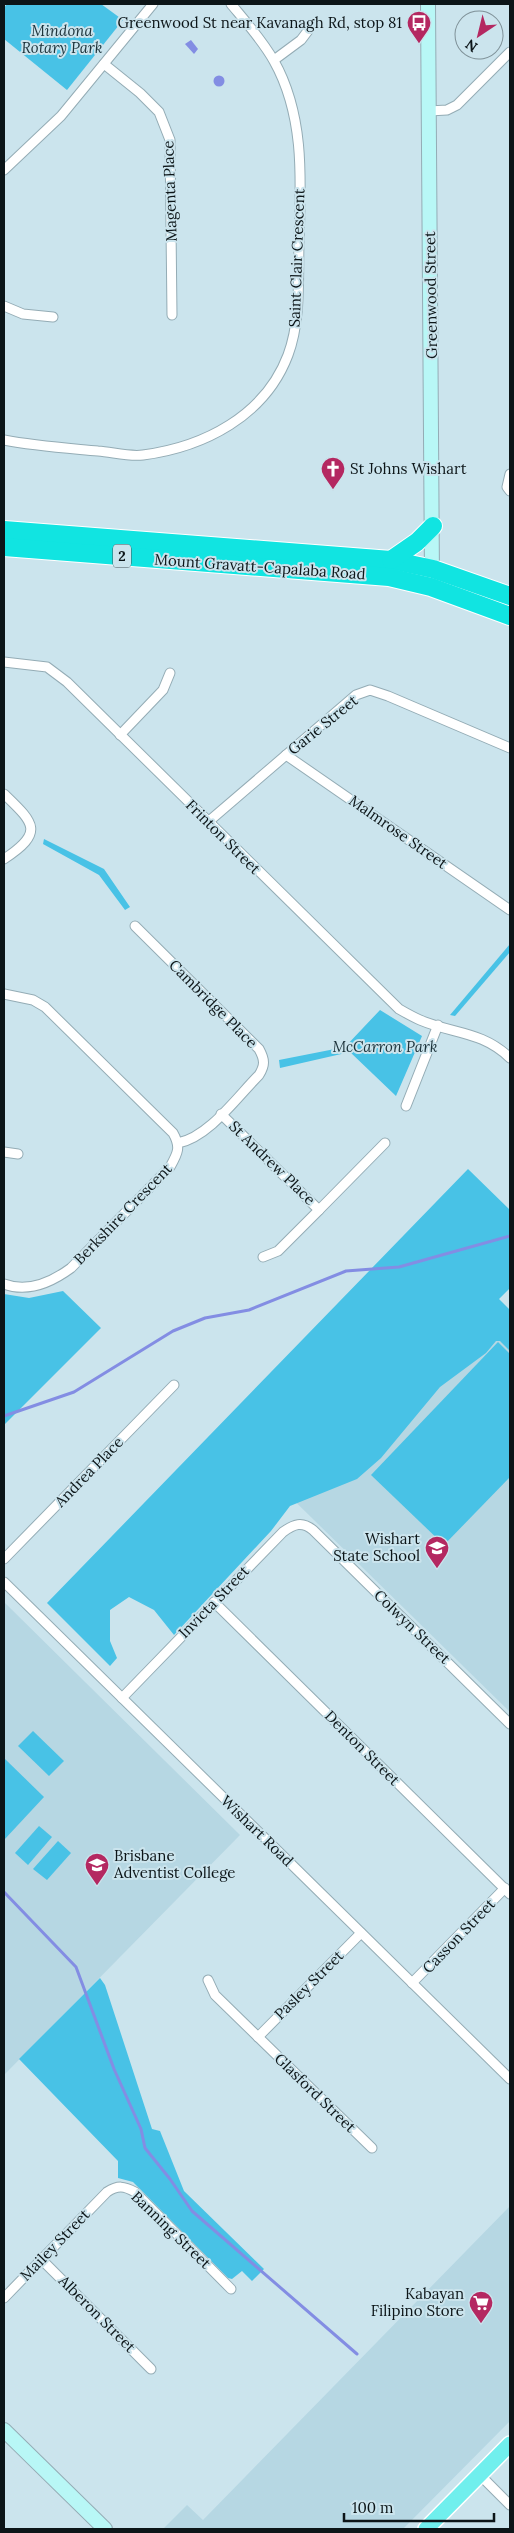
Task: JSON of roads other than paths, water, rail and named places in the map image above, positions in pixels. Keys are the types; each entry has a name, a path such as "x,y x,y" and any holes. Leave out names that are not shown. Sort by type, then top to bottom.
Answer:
{"highway":[{"path":"390,560 417,542 433,526"},
{"name":"Mount Gravatt-Capalaba Road","path":"4,530 390,560 432,569 510,596"},
{"name":"Mount Gravatt-Capalaba Road","path":"4,547 371,575 431,587 510,616"}],"main road":[{"path":"426,2529 510,2444"}],"street":[{"path":"4,170 61,116 153,4"},
{"name":"Saint Clair Crescent","path":"4,440 141,455 170,450 202,441 228,428 251,410 272,385 288,356 294,332 300,219 300,149 294,112 286,84 274,60 232,4"},
{"name":"Greenwood Street","path":"428,4 433,526 431,587"},
{"path":"274,60 301,40 310,28"},
{"path":"429,111 447,110 457,105 510,52"},
{"name":"Magenta Place","path":"104,64 140,93 159,112 168,132 171,156 172,315"},
{"path":"4,306 23,314 53,317"},
{"path":"510,474 507,486 510,491"},
{"name":"Frinton Street","path":"4,662 47,668 67,682 399,1009 420,1020 479,1036 494,1044 510,1058"},
{"path":"120,735 163,690 170,673"},
{"name":"Garie Street","path":"208,822 356,695 370,690 510,748"},
{"name":"Malmrose Street","path":"286,755 510,910"},
{"path":"4,794 27,817 30,825 30,837 26,843 4,859"},
{"name":"Cambridge Place","path":"136,926 259,1049 264,1058 264,1066 259,1075 202,1133 190,1141 178,1143"},
{"path":"4,994 33,1000 44,1007 174,1133 178,1143"},
{"path":"406,1106 438,1025"},
{"name":"St Andrew Place","path":"221,1114 319,1210 385,1143"},
{"name":"Berkshire Crescent","path":"4,1284 41,1285 55,1280 71,1268 170,1167 179,1152 178,1143"},
{"path":"4,1152 18,1154"},
{"path":"263,1257 278,1251 319,1210"},
{"name":"Andrea Place","path":"4,1559 174,1385"},
{"name":"Invicta Street","path":"122,1698 283,1532 295,1524 302,1524 313,1530"},
{"name":"Colwyn Street","path":"313,1530 510,1724"},
{"name":"Wishart Road","path":"4,1582 510,2079"},
{"name":"Denton Street","path":"214,1602 508,1891"},
{"name":"Casson Street","path":"412,1984 508,1891"},
{"name":"Pasley Street","path":"258,2037 361,1933"},
{"name":"Glasford Street","path":"208,1980 215,1995 372,2148"},
{"name":"Banning Street","path":"107,2192 116,2186 125,2187 135,2192 231,2288"},
{"name":"Mailey Street","path":"4,2298 107,2192"},
{"name":"Alberon Street","path":"42,2260 152,2369"},
{"path":"4,2430 104,2529"},
{"path":"480,2475 510,2505"}],"waterway":[{"path":"4,1416 74,1392 173,1331 205,1318 249,1310 346,1271 399,1267 510,1236"},
{"path":"4,1892 76,1967 114,2069 141,2129 145,2148 170,2179 192,2211 357,2354"}],"place":[{"name":"Greenwood St near Kavanagh Rd, stop 81","path":"419,44"},
{"name":"St Johns Wishart","path":"333,490"},
{"name":"Wishart State School","path":"437,1569"},
{"name":"Brisbane Adventist College","path":"97,1886"},
{"name":"Kabayan Filipino Store","path":"481,2324"}],"park label":[{"name":"Mindona Rotary Park","path":"62,40"},
{"name":"McCarron Park","path":"385,1047"}]}
